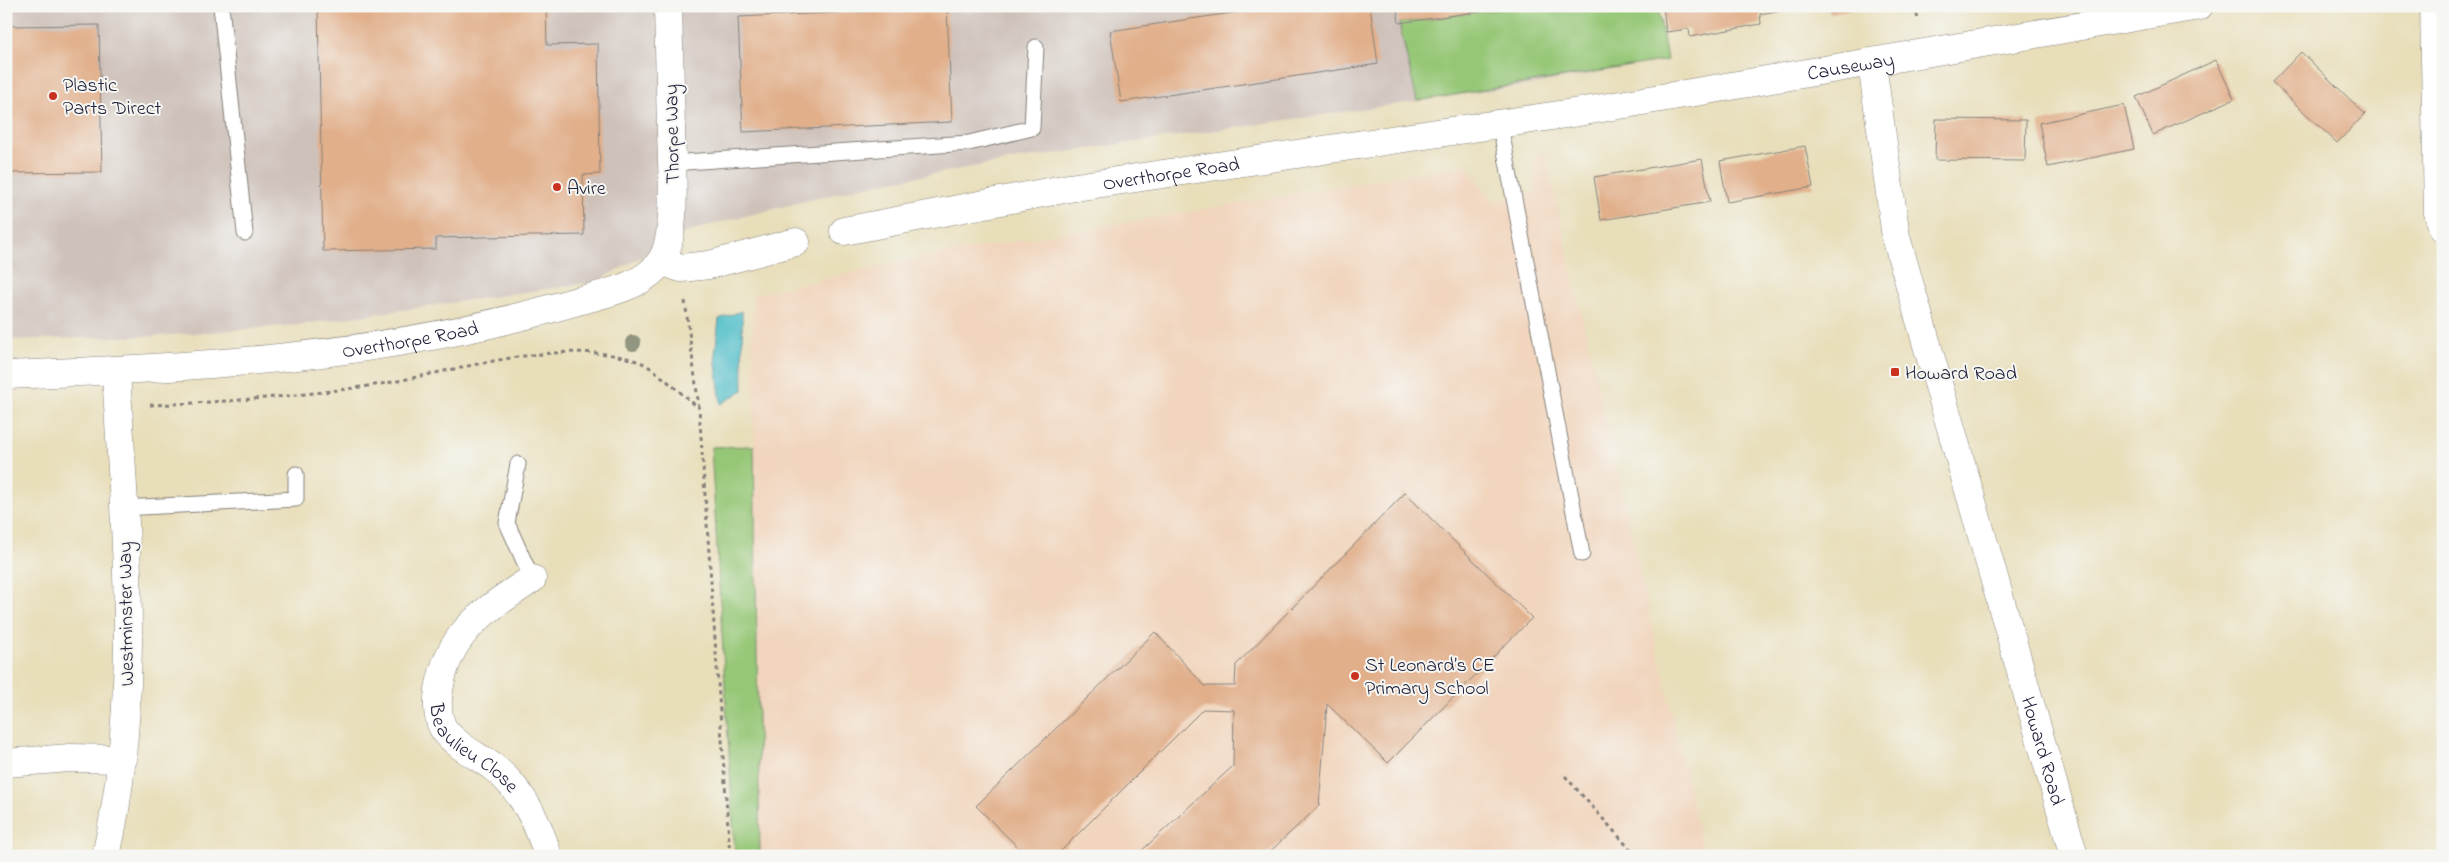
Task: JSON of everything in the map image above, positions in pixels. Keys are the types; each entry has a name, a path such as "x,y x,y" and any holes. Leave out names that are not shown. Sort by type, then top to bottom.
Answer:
{"street":[{"name":"Thorpe Way","path":"668,6 671,265"},
{"name":"Causeway","path":"1500,125 1872,64 2150,10 2200,6"},
{"path":"2434,6 2438,213 2443,228"},
{"name":"Howard Road","path":"1872,64 1896,237 2074,856"},
{"name":"Overthorpe Road","path":"844,232 1069,188 1500,125"},
{"path":"671,265 709,265 796,242"},
{"name":"Overthorpe Road","path":"6,375 116,371 274,359 374,347 460,331 560,306 633,283 650,273 671,265"},
{"name":"Westminster Way","path":"106,856 123,759 128,624 116,371"},
{"name":"Beaulieu Close","path":"532,580 477,617 462,632 450,650 442,671 438,696 443,728 456,743 494,768 513,787 539,827 548,856"},
{"path":"6,763 70,758 123,759"}],"lane":[{"path":"221,6 245,233"},
{"path":"671,162 969,144 1032,128 1036,46"},
{"path":"1500,125 1582,554"},
{"path":"518,464 507,523 532,580"},
{"path":"122,508 296,499 296,474"}],"path":[{"path":"671,265 698,408 730,856"},
{"path":"118,406 241,402 381,384 545,352 597,353 644,364 698,408"},
{"path":"1565,776 1636,856"}],"shaded area":[{"path":"6,6 1658,6 1667,60 1529,85 1019,159 875,184 690,231 595,282 298,325 158,336 6,340"},
{"path":"1545,152 1704,856 760,856 752,295 923,257 1466,165 1492,201 1535,192 1533,158"}],"green space":[{"path":"1519,6 1658,6 1667,60 1417,101 1399,23"},
{"path":"754,446 760,856 735,856 711,447"}],"water":[{"path":"742,311 743,390 721,404 715,355 719,319"}],"building":[{"path":"318,6 546,6 547,45 598,44 600,174 583,175 584,235 436,238 436,249 323,251"},
{"path":"1278,6 1370,6 1378,64 1121,102 1110,31"},
{"path":"1397,6 1511,6 1511,7 1399,23"},
{"path":"1663,6 1797,7 1760,14 1761,24 1690,37 1689,29 1666,32"},
{"path":"1829,6 1865,6 1865,7 1830,13"},
{"path":"947,8 952,122 743,132 738,17"},
{"name":"Plastic Parts Direct","path":"99,25 102,172 6,173 6,26"},
{"path":"2301,52 2365,114 2337,143 2272,82"},
{"path":"2216,60 2234,99 2153,135 2136,97"},
{"path":"2124,105 2134,149 2048,167 2039,123"},
{"path":"1936,119 2026,120 2025,161 1935,160"},
{"path":"1805,146 1813,187 1727,202 1720,161"},
{"path":"1702,159 1710,202 1601,220 1594,177"},
{"name":"St Leonard’s CE Primary School","path":"1405,493 1532,618 1388,763 1327,704 1319,806 1265,856 1136,856 1233,766 1234,710 1203,709 1056,856 1027,856 976,806 1155,632 1205,686 1235,686 1236,665"}],"place":[{"name":"Plastic Parts Direct","path":"53,96"},
{"name":"Avire","path":"557,187"},
{"name":"Howard Road","path":"1895,372"},
{"name":"St Leonard’s CE Primary School","path":"1355,676"}]}
